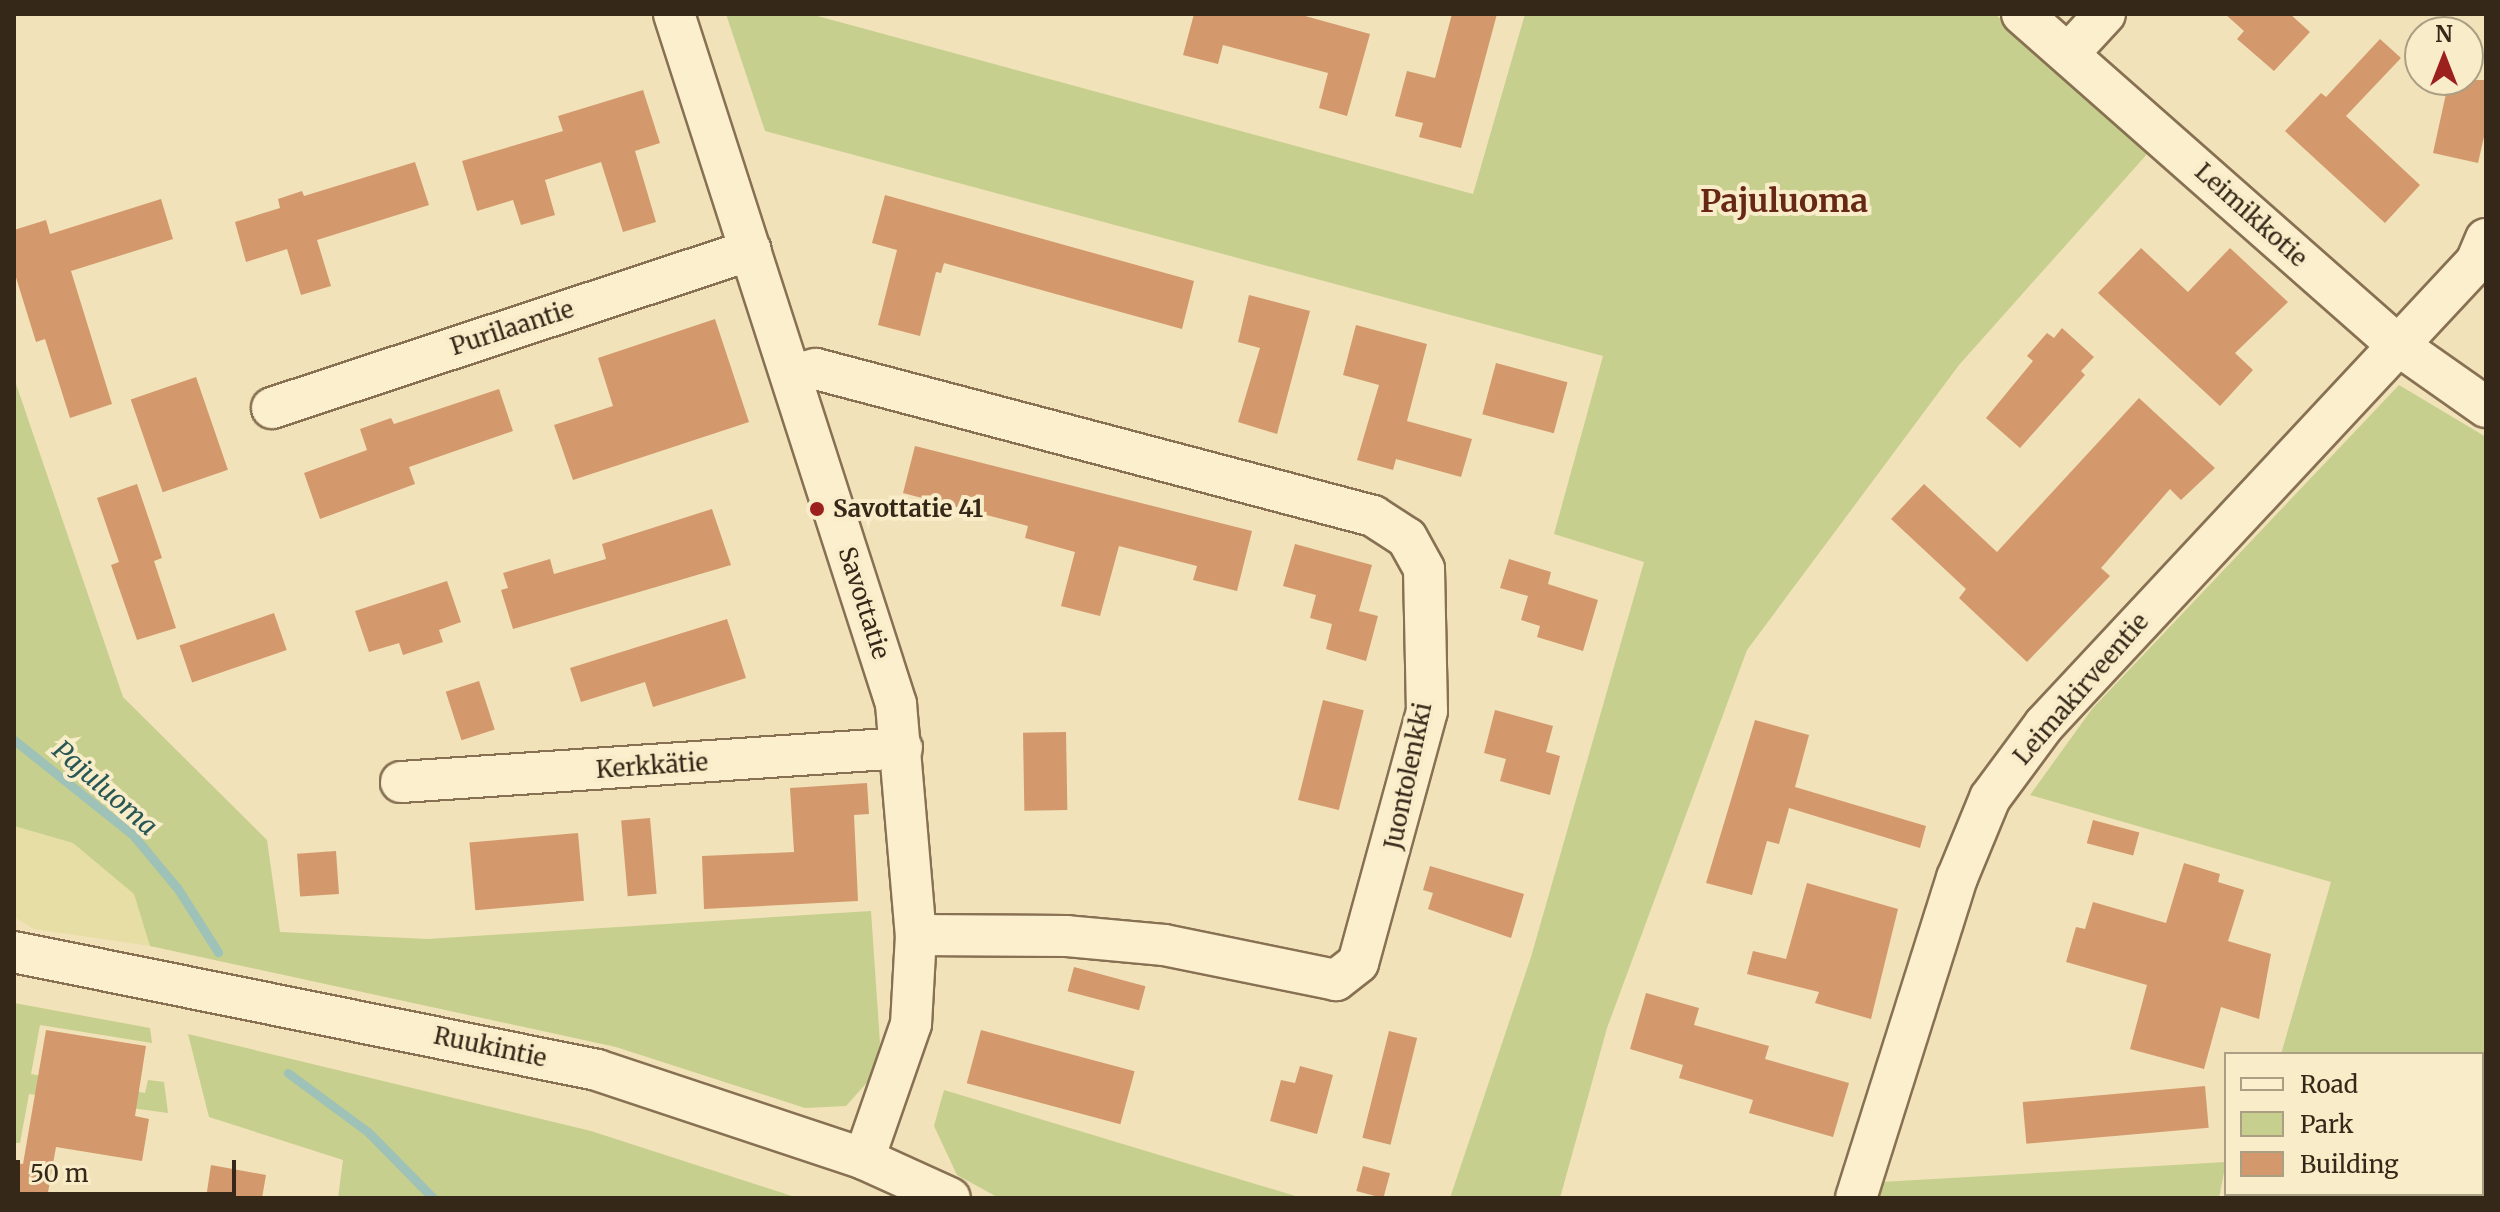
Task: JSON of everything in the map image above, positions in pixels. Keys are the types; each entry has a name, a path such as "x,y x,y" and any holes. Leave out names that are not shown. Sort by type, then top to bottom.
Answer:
{"street":[{"name":"Savottatie","path":"674,14 896,704 916,935 911,1024 864,1159"},
{"name":"Leimikkotie","path":"2022,14 2395,343 2486,407"},
{"path":"2069,53 2105,14"},
{"name":"Leimakirveentie","path":"1856,1198 1957,878 1990,798 2044,725 2395,343 2476,262 2486,239"},
{"name":"Purilaantie","path":"272,408 751,250"},
{"name":"Juontolenkki","path":"792,375 816,369 1373,516 1407,538 1424,569 1427,711 1358,963 1336,980 1164,945 1067,936 916,935"},
{"name":"Kerkkätie","path":"401,782 902,748"},
{"name":"Ruukintie","path":"14,952 597,1070 864,1159 950,1198"}],"shaded area":[{"path":"14,826 73,843 135,894 150,946 34,929 14,917"}],"green space":[{"path":"726,14 810,14 1473,194 1525,14 1995,14 2148,153 1959,365 1747,650 1607,1028 1560,1198 1450,1198 1531,957 1644,562 1554,534 1603,356 765,131"},
{"path":"14,378 123,697 267,840 280,932 427,939 871,911 880,1043 871,1078 846,1106 805,1108 616,1047 150,946 134,894 73,843 14,826"},
{"path":"2399,385 2486,437 2486,1139 2484,1052 2282,1052 2331,882 2030,795 2092,709"},
{"path":"14,1003 150,1028 152,1043 40,1025 31,1074 145,1093 148,1080 164,1082 168,1113 29,1094 20,1143 14,1143"},
{"path":"188,1034 591,1131 798,1198 338,1198 343,1160 209,1117"},
{"path":"944,1090 1302,1198 999,1198 957,1175 934,1126"},
{"path":"2224,1162 2219,1198 1876,1198 1881,1182"},
{"path":"2484,1189 2486,1198 2301,1198 2484,1196"}],"building":[{"path":"1194,14 1298,14 1370,34 1347,116 1319,108 1328,73 1223,45 1218,64 1183,55"},
{"path":"1452,14 1497,14 1461,148 1419,137 1423,123 1395,116 1407,71 1435,78"},
{"path":"2225,14 2290,14 2310,32 2274,71 2237,39 2244,31"},
{"path":"2380,39 2401,58 2346,116 2420,185 2385,223 2285,131 2321,93 2326,97"},
{"path":"2486,80 2486,128 2478,163 2433,153 2445,96 2484,96"},
{"path":"643,90 660,143 635,151 656,222 623,232 601,162 545,180 555,215 521,225 513,200 477,211 462,161 563,131 558,116"},
{"path":"415,162 429,205 317,240 331,286 301,295 287,249 246,262 235,222 280,208 278,199 302,191 304,196"},
{"path":"885,195 1194,281 1182,329 944,263 941,273 936,272 920,336 878,325 897,250 872,243"},
{"path":"161,199 173,239 71,271 112,404 70,418 45,339 36,342 14,271 14,230 46,220 50,234"},
{"path":"2141,248 2188,292 2230,248 2288,302 2235,353 2253,370 2220,406 2098,293"},
{"path":"1249,295 1310,311 1277,434 1238,422 1260,348 1238,342"},
{"path":"715,319 749,422 573,480 554,425 613,406 598,358"},
{"path":"1356,325 1427,344 1407,421 1472,439 1461,477 1396,459 1393,470 1357,460 1379,385 1343,375"},
{"path":"2062,328 2094,357 2081,371 2085,375 2020,448 1986,418 2033,361 2027,356 2047,333 2054,338"},
{"path":"1496,363 1567,382 1554,433 1482,414"},
{"path":"196,377 228,470 163,492 131,399"},
{"path":"499,389 513,431 409,467 415,484 320,519 304,473 367,450 360,429 391,418 394,424"},
{"path":"2139,398 2215,468 2181,500 2170,489 2101,568 2110,576 2027,662 1959,598 1966,589 1891,519 1924,484 1997,552"},
{"path":"915,446 1252,531 1237,591 1193,580 1197,566 1119,546 1100,616 1061,606 1075,552 1025,538 1028,526 903,493"},
{"path":"137,484 162,558 154,561 176,628 137,640 111,565 119,562 97,498"},
{"path":"712,509 731,565 513,629 501,590 508,588 503,573 550,559 554,574 606,559 602,544"},
{"path":"1295,544 1372,565 1359,611 1378,616 1366,661 1326,649 1332,624 1310,618 1316,595 1283,586"},
{"path":"1509,559 1551,572 1548,584 1598,600 1583,651 1537,637 1540,626 1521,620 1528,596 1500,588"},
{"path":"447,581 461,622 439,630 443,642 403,655 399,643 369,652 355,611"},
{"path":"274,613 287,650 192,682 179,646"},
{"path":"727,619 746,678 653,707 645,682 581,702 570,668"},
{"path":"479,681 495,730 461,740 446,692"},
{"path":"1323,700 1364,710 1339,810 1298,800"},
{"path":"1495,710 1553,726 1546,752 1560,756 1550,795 1500,781 1506,759 1484,753"},
{"path":"1755,720 1809,735 1795,787 1926,826 1920,848 1789,808 1779,844 1767,841 1752,895 1706,883"},
{"path":"1066,732 1067,810 1024,811 1023,733"},
{"path":"867,783 869,814 854,815 858,901 704,909 702,856 794,852 790,788"},
{"path":"650,818 657,894 628,896 621,821"},
{"path":"2093,820 2139,832 2133,856 2087,843"},
{"path":"578,833 584,901 475,910 469,842"},
{"path":"336,851 339,894 300,897 297,854"},
{"path":"2184,863 2220,874 2218,882 2244,890 2228,941 2271,954 2259,1019 2221,1007 2204,1069 2130,1049 2147,985 2066,962 2076,927 2085,929 2093,902 2166,923"},
{"path":"1430,866 1524,894 1511,938 1428,909 1433,893 1423,890"},
{"path":"1807,883 1898,909 1871,1019 1815,1003 1819,992 1747,974 1753,951 1786,959"},
{"path":"1074,967 1145,986 1139,1010 1068,991"},
{"path":"1646,993 1699,1008 1694,1025 1769,1046 1765,1059 1849,1083 1833,1137 1749,1113 1753,1100 1679,1078 1683,1065 1630,1049"},
{"path":"46,1030 146,1046 135,1116 149,1119 142,1161 56,1147 47,1198 14,1198 14,1163 23,1164"},
{"path":"981,1030 1135,1071 1120,1124 967,1083"},
{"path":"1389,1031 1417,1038 1391,1145 1362,1138"},
{"path":"1300,1066 1333,1075 1317,1134 1270,1121 1281,1080 1295,1083"},
{"path":"2205,1086 2209,1128 2026,1144 2023,1102"},
{"path":"211,1165 266,1175 262,1198 206,1198"},
{"path":"1363,1166 1390,1173 1383,1198 1356,1191"}],"waterway":[{"name":"Pajuluoma","path":"14,740 133,835 178,889 218,952"},
{"name":"Pajuluoma","path":"288,1073 368,1132 433,1198"}],"place":[{"name":"Savottatie 41","path":"817,509"}],"district":[{"name":"Pajuluoma","path":"1784,201"}]}
